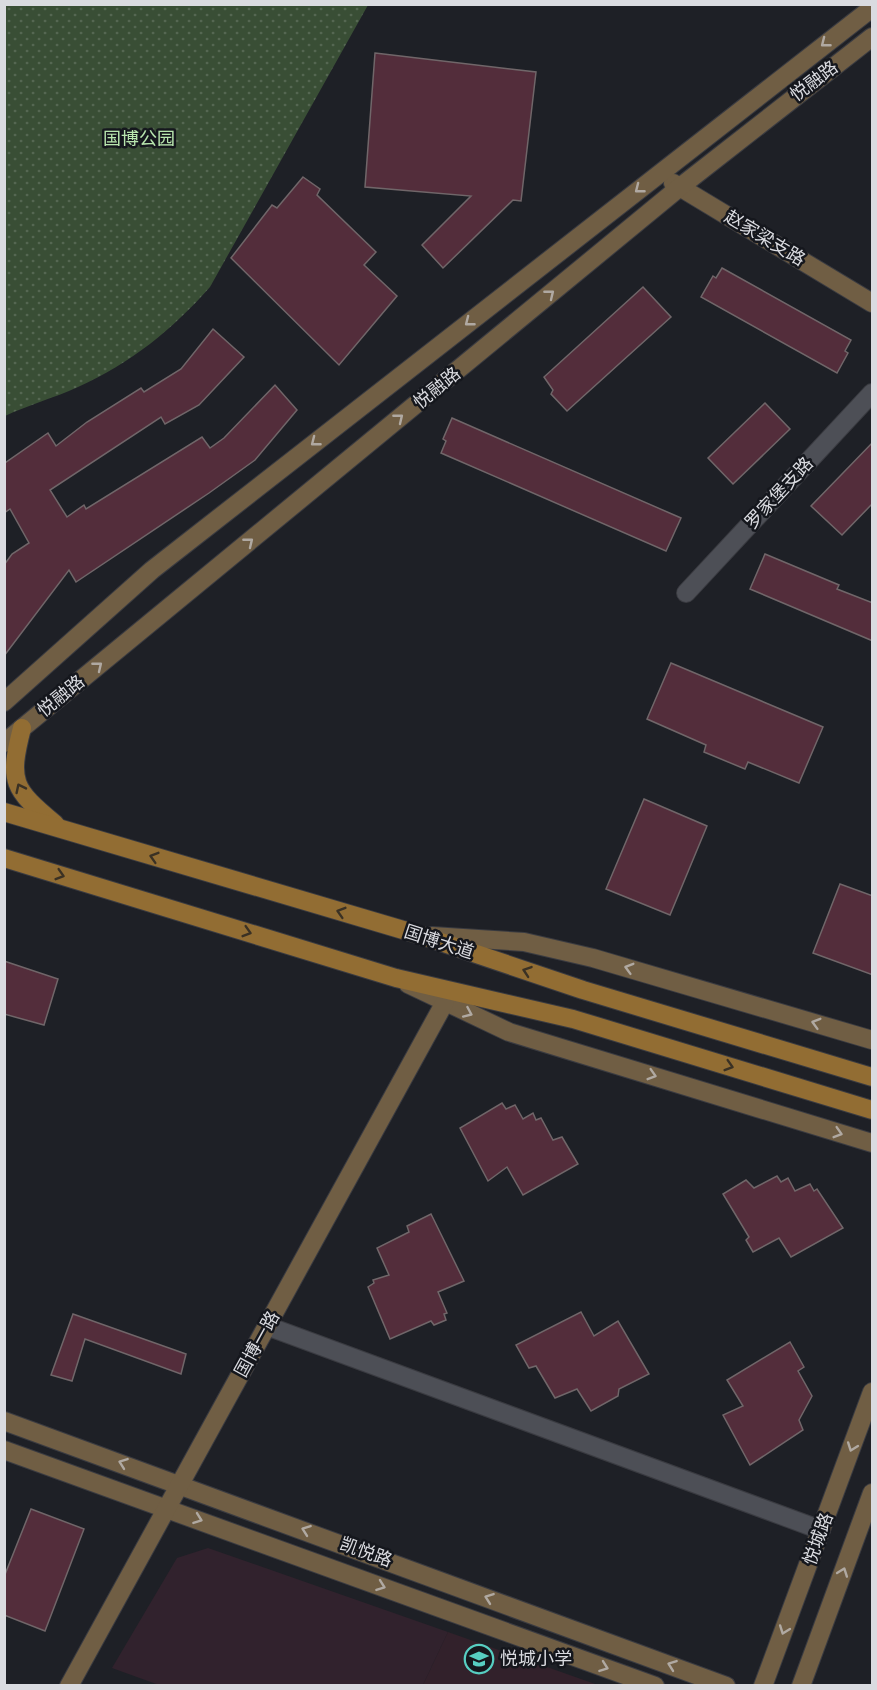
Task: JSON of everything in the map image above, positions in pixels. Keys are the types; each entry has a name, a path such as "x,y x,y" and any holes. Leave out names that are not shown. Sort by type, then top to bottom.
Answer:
{"main road":[{"path":"22,728 14,761 16,784 27,801 61,829"},
{"name":"国博大道","path":"4,812 420,935 583,990 873,1077"},
{"path":"4,858 396,978 573,1019 873,1110"}],"street":[{"name":"悦融路","path":"4,702 152,570 873,8"},
{"name":"悦融路","path":"4,743 680,187 873,37"},
{"name":"赵家梁支路","path":"658,174 873,303"},
{"name":"罗家堡支路","path":"686,593 873,393"},
{"path":"420,935 524,942 593,958 873,1040"},
{"path":"396,978 509,1032 873,1143"},
{"name":"国博一路","path":"69,1686 445,1002"},
{"path":"267,1326 821,1530"},
{"name":"悦城路","path":"763,1686 873,1392"},
{"name":"凯悦路","path":"4,1421 179,1483 726,1686"},
{"name":"凯悦路","path":"4,1450 655,1686"},
{"name":"悦城路","path":"801,1686 873,1493"}],"shaded area":[{"path":"208,1548 448,1632 423,1685 159,1685 112,1668 177,1558"},
{"name":"悦城小学","path":"448,1632 598,1685 423,1685"}],"green space":[{"name":"国博公园","path":"5,4 368,5 210,287 166,331 115,368 60,395 5,416"}],"building":[{"path":"375,53 536,72 521,201 513,200 443,268 422,245 471,196 365,187"},
{"path":"303,177 320,189 317,195 376,252 364,265 397,296 339,365 231,258 272,205 277,208"},
{"path":"722,268 851,340 845,351 848,353 837,373 701,297 713,276 716,278"},
{"path":"643,287 671,317 567,411 551,394 553,390 544,377"},
{"path":"213,329 244,357 199,405 165,424 161,417 50,490 67,517 84,505 86,509 202,437 210,448 224,438 275,385 297,410 255,460 209,493 76,582 69,570 4,656 4,565 12,554 29,543 10,509 4,513 5,463 48,433 56,446 87,422 141,388 144,392 181,369"},
{"path":"765,403 790,429 733,484 708,458"},
{"path":"452,418 681,518 666,551 441,453 446,441 443,439"},
{"path":"873,442 873,503 842,535 811,506"},
{"path":"765,554 839,585 837,589 873,603 873,641 750,589"},
{"path":"671,663 823,727 799,783 748,762 745,769 704,752 706,745 647,719"},
{"path":"644,799 707,826 670,915 606,889"},
{"path":"840,884 873,896 873,975 813,953"},
{"path":"4,961 58,979 44,1025 4,1014"},
{"path":"502,1103 506,1109 515,1105 523,1119 533,1113 536,1120 541,1118 553,1140 562,1137 578,1164 523,1195 507,1167 488,1181 460,1128"},
{"path":"777,1176 781,1182 788,1178 795,1191 810,1184 814,1191 817,1189 843,1228 791,1257 779,1238 753,1252 746,1240 749,1237 723,1194 746,1180 754,1188"},
{"path":"431,1214 464,1281 438,1292 447,1313 444,1314 446,1320 434,1325 431,1321 390,1339 368,1287 374,1283 373,1280 389,1275 377,1248 409,1232 407,1226"},
{"path":"581,1312 594,1336 618,1321 649,1374 619,1389 618,1396 591,1411 577,1389 555,1398 536,1366 529,1368 516,1345"},
{"path":"73,1314 186,1354 181,1374 85,1339 72,1381 51,1375"},
{"path":"790,1342 804,1367 798,1371 812,1396 799,1420 803,1430 750,1465 723,1415 743,1406 727,1380"},
{"path":"31,1509 84,1529 45,1631 4,1615 4,1577"}],"place":[{"name":"悦城小学","path":"479,1659"}]}
